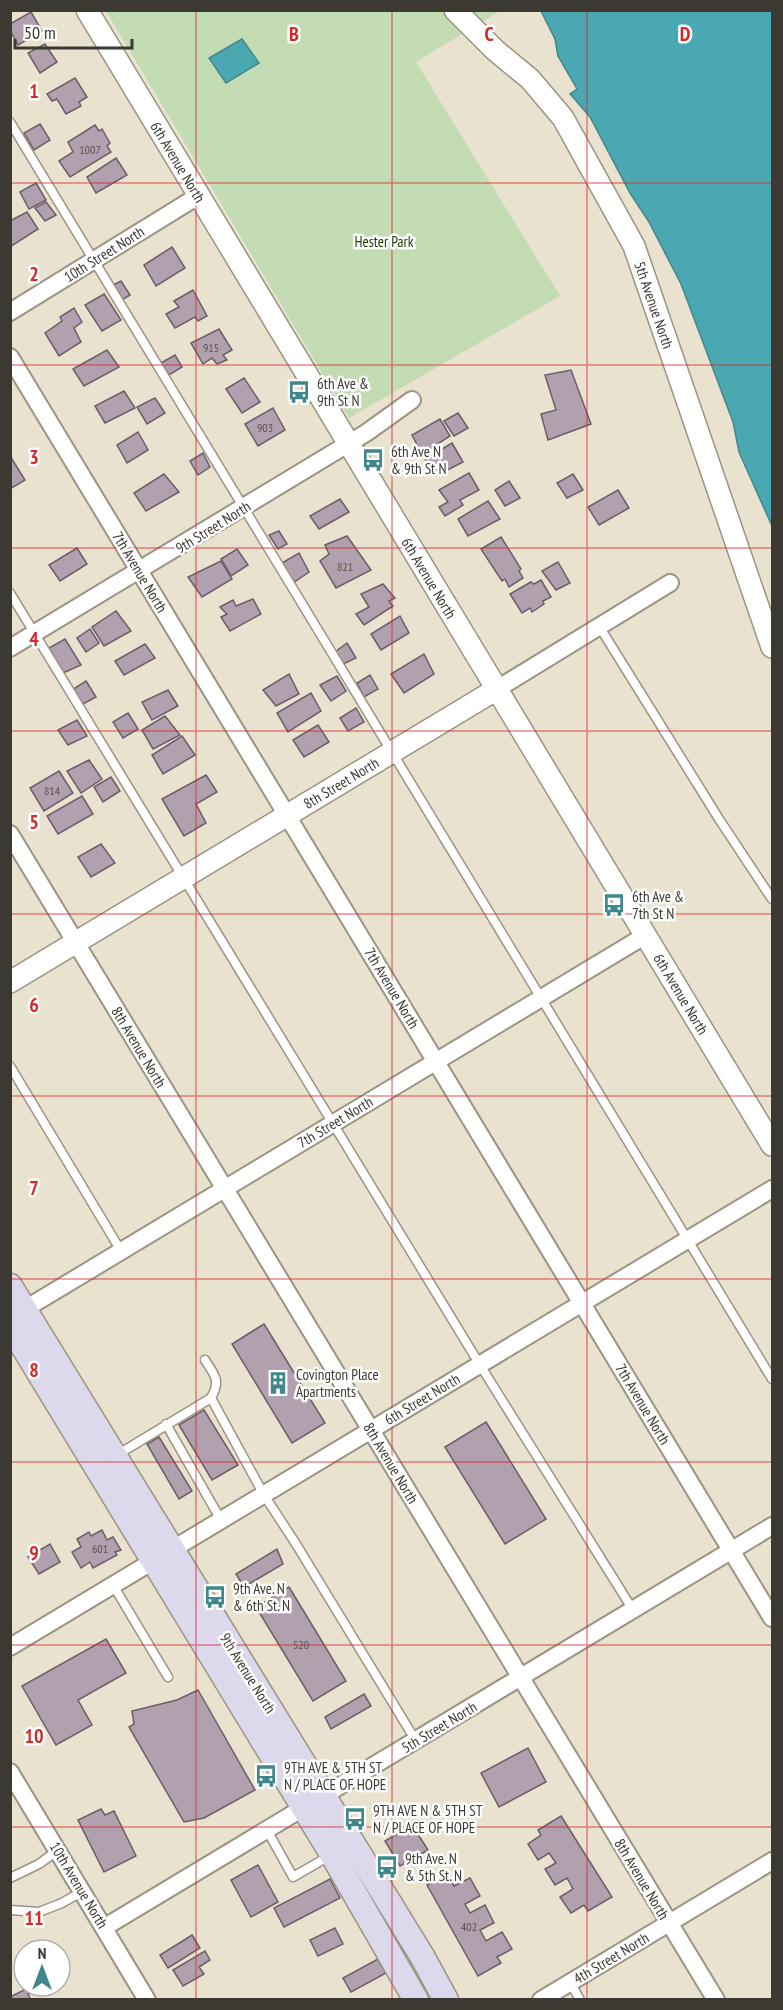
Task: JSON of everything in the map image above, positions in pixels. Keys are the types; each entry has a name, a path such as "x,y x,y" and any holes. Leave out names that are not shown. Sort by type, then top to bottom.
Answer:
{"main road":[{"name":"9th Avenue North","path":"10,1286 18,1317 162,1555 314,1801 440,1985 446,2000"},
{"name":"9th Avenue North","path":"18,1317 115,1456 162,1555"},
{"name":"9th Avenue North","path":"314,1801 332,1854 416,2000"}],"street":[{"name":"6th Avenue North","path":"87,10 772,1145"},
{"name":"5th Avenue North","path":"455,10 496,51 530,79 563,118 633,246 772,646"},
{"name":"10th Street North","path":"10,312 198,196"},
{"name":"7th Avenue North","path":"10,357 772,1618"},
{"name":"9th Street North","path":"10,648 348,444 412,400"},
{"name":"8th Street North","path":"10,982 670,583"},
{"name":"8th Avenue North","path":"10,834 716,2000"},
{"name":"7th Street North","path":"18,1317 121,1251 646,935"},
{"name":"6th Street North","path":"10,1647 772,1189"},
{"name":"5th Street North","path":"105,1927 772,1526"},
{"name":"10th Avenue North","path":"10,1772 147,2000"},
{"name":"4th Street North","path":"541,2000 772,1861"}],"lane":[{"path":"10,122 543,997 772,1379"},
{"path":"10,593 480,1365 633,1610"},
{"path":"599,626 719,819 772,899"},
{"path":"10,1066 121,1251"},
{"path":"115,1456 211,1398 217,1387 217,1379 205,1360"},
{"path":"211,1398 264,1495 416,1741"},
{"path":"166,1424 220,1520"},
{"path":"113,1585 168,1677"},
{"path":"267,1830 293,1877 332,1854"},
{"path":"10,1878 39,1864 58,1850"},
{"path":"10,1910 39,1912 83,1892"},
{"path":"570,1982 580,2000"}],"green space":[{"name":"Hester Park","path":"106,11 500,11 416,62 560,296 349,418"}],"water":[{"path":"541,11 772,11 772,526 739,452 733,422 681,284 590,117 570,94 577,89 558,56 555,39"},
{"path":"242,39 259,63 226,83 209,58"}],"building":[{"path":"31,12 42,31 18,45 10,30 10,24"},
{"path":"45,44 57,62 40,73 28,53"},
{"path":"75,78 87,97 79,102 81,106 66,114 57,99 52,101 47,94"},
{"path":"40,124 50,140 34,150 24,133"},
{"path":"95,125 99,131 102,129 110,143 107,146 111,152 70,177 59,161 73,152 68,142"},
{"path":"116,158 127,175 96,193 87,177"},
{"path":"36,183 46,200 29,209 20,192"},
{"path":"46,202 56,215 45,221 35,208"},
{"path":"27,212 38,229 10,247 10,221"},
{"path":"172,247 185,268 156,286 144,265"},
{"path":"121,281 130,295 122,300 113,285"},
{"path":"193,290 207,316 198,321 195,317 175,328 166,314 179,307 174,301"},
{"path":"104,294 121,320 102,331 85,305"},
{"path":"74,308 82,322 74,328 81,342 59,356 45,333 62,321 60,317"},
{"path":"219,329 232,350 223,355 227,360 217,364 212,358 203,364 191,343"},
{"path":"107,350 119,367 84,386 73,369"},
{"path":"175,355 182,367 169,375 161,363"},
{"path":"571,370 591,424 548,440 541,414 556,410 545,375"},
{"path":"244,378 260,402 242,413 226,389"},
{"path":"124,391 135,408 105,423 95,406"},
{"path":"155,398 165,413 147,424 137,407"},
{"path":"273,408 285,430 258,446 245,424"},
{"path":"458,413 468,428 454,436 444,421"},
{"path":"440,419 450,436 422,454 412,435"},
{"path":"138,432 148,450 127,463 117,445"},
{"path":"452,443 463,462 438,475 425,459"},
{"path":"203,453 210,467 198,475 190,461"},
{"path":"10,456 25,480 10,489"},
{"path":"469,473 479,490 460,500 463,505 445,516 439,507 448,502 439,490"},
{"path":"164,474 179,492 146,511 134,493"},
{"path":"573,474 583,490 567,498 557,483"},
{"path":"509,481 520,498 505,506 495,490"},
{"path":"618,490 629,508 599,525 588,507"},
{"path":"340,499 349,512 319,529 310,516"},
{"path":"488,501 500,519 468,536 458,519"},
{"path":"279,531 287,544 278,549 269,535"},
{"path":"347,536 371,570 336,588 320,561 329,554 325,545"},
{"path":"501,537 521,569 519,571 523,578 509,587 505,579 502,581 481,549"},
{"path":"77,548 87,564 60,581 49,565"},
{"path":"237,549 248,565 231,576 221,559"},
{"path":"299,553 309,572 293,583 282,563"},
{"path":"221,561 232,579 202,597 188,577"},
{"path":"558,562 570,583 556,590 542,571"},
{"path":"541,580 551,597 543,601 544,604 532,612 530,608 522,613 510,594 531,582 534,584"},
{"path":"383,584 395,598 389,601 393,606 364,625 356,614 369,607 361,594"},
{"path":"253,599 261,614 230,631 221,617 227,614 220,607 233,600 236,606"},
{"path":"116,611 131,631 104,646 92,627"},
{"path":"400,616 409,633 381,650 371,634"},
{"path":"90,629 99,643 86,652 77,638"},
{"path":"65,639 81,665 63,673 49,648"},
{"path":"347,643 356,658 343,664 335,652"},
{"path":"145,644 155,658 124,675 115,661"},
{"path":"424,654 434,674 404,693 391,674"},
{"path":"289,674 299,694 276,706 263,690"},
{"path":"370,675 378,689 364,697 357,683"},
{"path":"337,676 346,691 331,701 320,685"},
{"path":"86,681 96,697 81,705 72,690"},
{"path":"168,690 178,706 152,720 142,702"},
{"path":"311,693 321,711 288,732 277,713"},
{"path":"356,708 364,722 348,731 340,718"},
{"path":"128,713 138,729 123,738 113,722"},
{"path":"165,716 180,735 153,749 142,730"},
{"path":"77,720 87,736 68,745 58,730"},
{"path":"318,725 329,742 304,757 293,740"},
{"path":"182,736 195,755 163,774 152,755"},
{"path":"89,760 102,779 81,793 67,771"},
{"path":"59,771 73,793 44,811 30,788"},
{"path":"206,775 217,792 196,804 206,823 184,836 162,799"},
{"path":"111,777 120,791 103,802 94,787"},
{"path":"82,796 93,814 58,834 47,816"},
{"path":"101,844 115,863 91,877 78,857"},
{"name":"Covington Place Apartments","path":"264,1324 325,1423 292,1443 232,1344"},
{"path":"204,1410 238,1465 212,1480 179,1425"},
{"path":"486,1422 546,1519 505,1544 445,1447"},
{"path":"159,1437 192,1491 179,1499 147,1444"},
{"path":"102,1530 107,1540 113,1537 121,1550 115,1552 117,1555 93,1568 90,1562 81,1568 72,1552 81,1547 77,1539 89,1532 91,1536"},
{"path":"50,1544 60,1562 39,1574 28,1557"},
{"path":"277,1549 283,1564 244,1587 236,1574"},
{"path":"289,1587 346,1681 313,1701 256,1607"},
{"path":"106,1639 126,1673 78,1700 92,1725 56,1745 22,1686"},
{"path":"198,1690 255,1790 204,1818 184,1822 129,1727 134,1724 132,1711 177,1700"},
{"path":"364,1694 371,1706 331,1729 325,1717"},
{"path":"528,1748 546,1782 499,1807 481,1773"},
{"path":"101,1809 105,1815 114,1811 136,1856 104,1872 78,1820"},
{"path":"561,1816 612,1897 588,1911 584,1905 571,1913 560,1897 573,1889 567,1878 555,1885 545,1869 556,1863 549,1853 538,1860 528,1844 541,1835 538,1830"},
{"path":"412,1825 428,1850 400,1866 385,1841"},
{"path":"258,1865 278,1902 251,1917 231,1880"},
{"path":"447,1874 454,1886 470,1878 480,1896 465,1904 470,1913 485,1905 494,1923 480,1930 486,1941 502,1932 512,1949 497,1957 501,1963 478,1976 427,1885"},
{"path":"330,1879 340,1898 284,1927 274,1908"},
{"path":"335,1928 343,1944 318,1956 310,1940"},
{"path":"192,1935 200,1948 168,1968 160,1955"},
{"path":"205,1951 210,1960 199,1967 204,1974 183,1986 173,1970"},
{"path":"378,1959 386,1973 351,1992 343,1978"},
{"path":"10,1997 30,1998 31,2000 10,2000"}],"place":[{"name":"6th Ave & 9th St N","path":"299,392"},
{"name":"6th Ave N & 9th St N","path":"373,460"},
{"name":"6th Ave & 7th St N","path":"614,905"},
{"name":"Covington Place Apartments","path":"278,1383"},
{"name":"9th Ave. N & 6th St. N","path":"215,1597"},
{"name":"9TH AVE & 5TH ST N / PLACE OF HOPE","path":"266,1776"},
{"name":"9TH AVE N & 5TH ST N / PLACE OF HOPE","path":"355,1819"},
{"name":"9th Ave. N & 5th St. N","path":"387,1867"}]}
